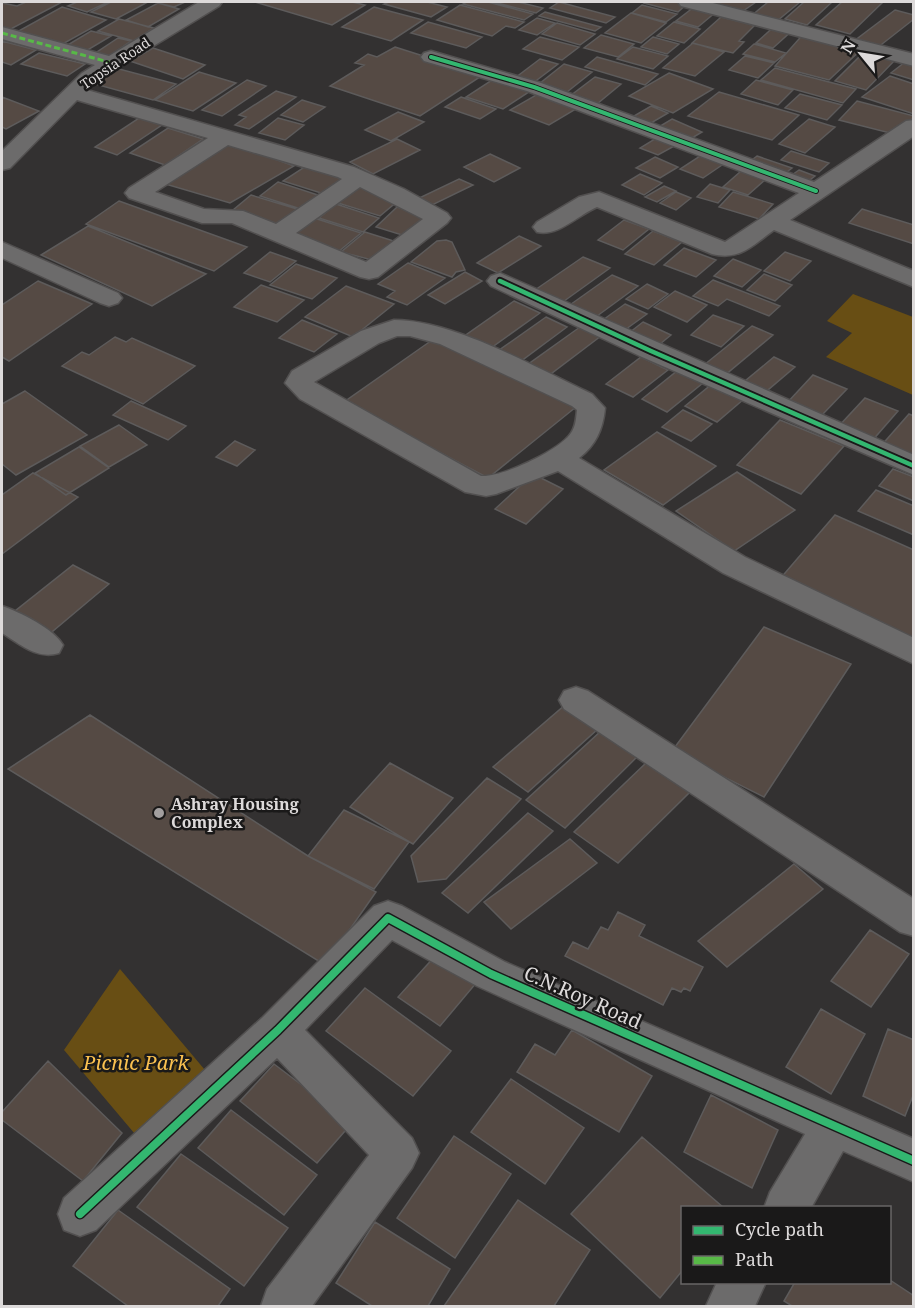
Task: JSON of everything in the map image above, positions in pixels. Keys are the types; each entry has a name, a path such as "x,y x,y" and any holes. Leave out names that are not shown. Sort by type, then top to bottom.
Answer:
{"street":[{"name":"Topsia Road","path":"2,163 89,77 212,2"},
{"path":"692,2 914,60"},
{"path":"2,33 112,63"},
{"path":"431,57 534,87 816,191"},
{"path":"73,93 225,137 359,177 440,218 369,272 235,216 202,216 137,193 225,137"},
{"path":"545,227 587,202 599,199 721,249 730,250 914,126"},
{"path":"278,234 359,177"},
{"path":"771,221 914,280"},
{"path":"2,249 109,298"},
{"path":"500,281 651,351 914,466"},
{"path":"410,328 432,333 449,338 582,400 591,408 592,419 581,442 559,459 496,484 475,485 310,393 299,383 302,377 382,331 410,328"},
{"path":"559,459 734,566 914,652"},
{"path":"2,618 46,645"},
{"path":"576,700 914,920"},
{"name":"C.N.Roy Road","path":"278,1030 388,918 491,974 914,1161"},
{"path":"80,1214 278,1030 397,1153 284,1306"},
{"path":"787,1206 834,1126"},
{"path":"729,1306 742,1284"}],"green space":[{"path":"853,294 913,317 913,395 826,357 852,333 827,321"},
{"name":"Picnic Park","path":"120,969 210,1076 140,1140 64,1050"}],"building":[{"path":"26,2 62,2 7,31 2,29 2,3 17,6"},
{"path":"77,2 108,2 87,12 68,6"},
{"path":"111,2 146,3 116,19 91,12"},
{"path":"154,2 185,2 174,7"},
{"path":"255,2 352,2 365,5 332,25"},
{"path":"427,2 447,7 431,17 384,4"},
{"path":"488,2 533,14 524,20 463,4"},
{"path":"494,2 518,2 543,8 536,13"},
{"path":"559,2 615,17 606,23 550,8"},
{"path":"645,2 680,2 688,3 678,12"},
{"path":"706,2 756,2 743,11"},
{"path":"768,2 800,2 777,21 751,16"},
{"path":"804,2 832,2 807,25 785,19"},
{"path":"842,2 883,2 850,34 816,25"},
{"path":"158,3 179,9 148,27 126,20"},
{"path":"460,5 524,22 515,28 506,26 492,36 437,20"},
{"path":"642,5 677,14 666,22 632,13"},
{"path":"62,7 106,20 59,46 15,33"},
{"path":"374,7 423,20 391,41 342,27"},
{"path":"694,7 716,12 698,27 676,21"},
{"path":"895,10 914,15 914,19 877,48 854,41"},
{"path":"545,12 601,27 595,31 539,16"},
{"path":"631,13 666,23 641,43 605,33"},
{"path":"721,17 755,25 739,41 744,42 733,53 692,43"},
{"path":"537,18 555,23 537,35 519,30"},
{"path":"119,19 154,28 134,41 98,31"},
{"path":"428,22 482,37 466,48 411,33"},
{"path":"674,22 700,29 684,43 657,36"},
{"path":"557,23 595,34 580,45 542,34"},
{"path":"778,23 795,28 773,48 756,43"},
{"path":"91,31 111,36 86,51 66,46"},
{"path":"806,31 865,46 829,80 775,66"},
{"path":"601,35 634,44 618,57 584,48"},
{"path":"540,37 579,47 562,60 523,49"},
{"path":"653,37 679,44 667,54 641,47"},
{"path":"118,38 131,41 108,57 94,54"},
{"path":"2,41 36,50 11,65 2,62"},
{"path":"693,43 724,52 695,76 663,68"},
{"path":"754,44 786,53 775,62 743,54"},
{"path":"395,47 483,75 420,116 330,86 364,65 355,63 368,54 377,57"},
{"path":"633,47 668,56 653,69 617,59"},
{"path":"153,48 205,65 183,79 130,61"},
{"path":"868,48 899,56 866,90 835,81"},
{"path":"39,53 85,64 67,76 21,64"},
{"path":"745,56 774,63 758,78 729,70"},
{"path":"597,57 658,74 645,85 585,67"},
{"path":"540,59 558,64 533,83 515,78"},
{"path":"905,62 914,65 914,80 891,73"},
{"path":"564,64 592,72 567,92 539,84"},
{"path":"775,68 856,89 843,103 761,80"},
{"path":"119,69 176,84 153,100 95,84"},
{"path":"199,72 236,83 193,111 155,100"},
{"path":"669,73 713,89 673,113 629,96"},
{"path":"890,76 914,84 914,114 862,97"},
{"path":"595,77 621,84 597,104 570,96"},
{"path":"495,78 532,90 503,109 466,97"},
{"path":"247,80 266,86 222,116 202,110"},
{"path":"756,80 793,90 778,105 741,94"},
{"path":"276,91 296,97 249,129 235,125 246,117 239,115"},
{"path":"543,91 581,106 549,125 510,110"},
{"path":"719,92 799,115 772,140 688,116"},
{"path":"800,94 842,105 827,120 785,108"},
{"path":"2,97 39,111 6,129 2,127"},
{"path":"461,97 496,109 480,119 445,107"},
{"path":"302,100 325,107 303,122 281,115"},
{"path":"857,101 914,116 914,118 890,133 839,120"},
{"path":"651,106 668,113 646,126 629,119"},
{"path":"398,112 424,122 391,141 365,130"},
{"path":"139,118 162,125 117,155 95,147"},
{"path":"278,118 304,125 285,140 259,133"},
{"path":"672,119 702,132 687,141 657,128"},
{"path":"809,119 835,127 805,153 779,144"},
{"path":"168,128 203,139 165,165 130,153"},
{"path":"658,137 676,145 658,155 640,148"},
{"path":"397,139 420,150 373,174 350,162"},
{"path":"229,142 294,166 230,203 162,183"},
{"path":"791,151 829,163 819,172 781,160"},
{"path":"490,154 520,168 494,182 464,167"},
{"path":"703,154 725,163 703,178 680,169"},
{"path":"757,156 792,168 783,175 748,163"},
{"path":"655,157 678,167 660,178 636,168"},
{"path":"306,166 345,180 324,194 283,181"},
{"path":"799,170 815,176 806,183 789,177"},
{"path":"741,171 766,179 748,195 723,187"},
{"path":"640,174 662,183 644,195 622,185"},
{"path":"459,179 473,185 428,207 415,200"},
{"path":"278,182 321,196 304,210 260,196"},
{"path":"710,184 730,190 718,203 697,197"},
{"path":"664,186 676,191 657,202 645,197"},
{"path":"358,187 399,200 380,216 338,203"},
{"path":"676,192 691,198 676,210 660,203"},
{"path":"733,192 773,204 759,219 719,207"},
{"path":"251,195 297,209 276,225 233,210"},
{"path":"119,201 247,247 214,271 86,224"},
{"path":"336,204 379,218 363,232 319,218"},
{"path":"397,207 430,217 402,235 376,227"},
{"path":"862,209 914,225 914,244 849,223"},
{"path":"314,218 361,233 338,252 294,235"},
{"path":"624,220 649,229 623,250 598,240"},
{"path":"88,226 206,274 152,306 41,255"},
{"path":"653,231 682,242 654,265 625,254"},
{"path":"365,232 400,243 376,261 341,252"},
{"path":"519,236 541,246 498,273 477,263"},
{"path":"437,241 452,242 465,270 456,272 452,277 411,262"},
{"path":"684,248 716,260 696,277 664,265"},
{"path":"270,252 296,261 270,282 244,273"},
{"path":"785,252 811,261 790,281 764,271"},
{"path":"583,257 610,268 560,304 532,292"},
{"path":"733,259 761,270 742,287 714,276"},
{"path":"408,263 445,278 407,305 387,297 395,291 378,284"},
{"path":"296,264 337,278 312,299 270,285"},
{"path":"465,272 482,281 445,304 428,295"},
{"path":"764,274 792,285 775,301 747,290"},
{"path":"612,275 638,286 593,319 567,307"},
{"path":"713,280 780,306 769,316 727,299 718,306 693,296"},
{"path":"38,281 92,304 9,361 2,357 2,305"},
{"path":"647,284 668,294 648,309 626,299"},
{"path":"261,285 304,300 277,322 234,307"},
{"path":"346,286 394,304 353,337 305,317"},
{"path":"675,291 707,305 687,322 654,307"},
{"path":"514,301 540,313 488,350 463,337"},
{"path":"625,304 647,314 622,332 600,322"},
{"path":"713,315 744,326 721,347 691,335"},
{"path":"546,317 567,327 517,364 495,353"},
{"path":"302,320 337,334 314,352 279,338"},
{"path":"643,322 671,335 654,349 625,336"},
{"path":"752,326 773,335 725,375 704,365"},
{"path":"580,327 601,336 548,376 527,365"},
{"path":"115,337 126,342 132,338 195,366 143,404 62,366 82,352 89,355"},
{"path":"435,338 576,407 488,478 344,402"},
{"path":"641,357 668,370 633,397 606,384"},
{"path":"774,357 795,367 762,395 740,385"},
{"path":"677,371 703,383 667,412 642,399"},
{"path":"813,375 847,389 819,418 786,404"},
{"path":"712,384 744,399 717,422 685,406"},
{"path":"25,391 87,435 16,475 2,464 2,404"},
{"path":"865,398 898,411 871,442 837,428"},
{"path":"131,401 186,426 168,440 113,415"},
{"path":"683,410 712,424 691,441 662,427"},
{"path":"909,414 914,416 914,461 880,447"},
{"path":"780,420 844,446 801,494 737,465"},
{"path":"119,425 147,445 109,467 80,446"},
{"path":"657,432 716,466 663,505 604,470"},
{"path":"235,441 255,450 237,466 216,457"},
{"path":"79,447 109,468 66,495 35,473"},
{"path":"893,469 914,477 914,501 879,486"},
{"path":"737,472 795,510 734,551 676,511"},
{"path":"33,473 78,497 2,554 2,495"},
{"path":"533,474 563,489 526,524 495,509"},
{"path":"876,490 914,506 914,535 858,511"},
{"path":"835,515 914,550 914,645 779,580"},
{"path":"73,565 109,584 47,636 10,615"},
{"path":"764,627 851,664 764,797 672,751"},
{"path":"565,705 599,728 528,792 493,767"},
{"name":"Ashray Housing Complex","path":"90,715 308,856 376,892 325,965 8,769"},
{"path":"601,731 639,755 565,828 526,800"},
{"path":"647,762 691,791 618,863 574,832"},
{"path":"390,763 453,798 413,844 350,807"},
{"path":"487,778 521,799 446,879 418,882 411,856"},
{"path":"344,810 409,842 374,889 308,856"},
{"path":"528,813 553,831 468,913 442,893"},
{"path":"570,839 597,863 511,929 484,902"},
{"path":"794,864 823,889 727,967 698,941"},
{"path":"618,912 645,925 639,936 703,967 690,991 684,988 681,992 672,988 663,1005 565,956 573,942 588,949 601,927 608,930"},
{"path":"870,930 909,954 871,1007 831,981"},
{"path":"436,955 477,982 440,1026 398,997"},
{"path":"365,988 451,1051 413,1096 326,1031"},
{"path":"821,1009 865,1034 831,1094 786,1067"},
{"path":"888,1029 914,1040 914,1093 905,1116 863,1096"},
{"path":"572,1030 652,1076 619,1132 517,1072 535,1044 555,1055"},
{"path":"48,1061 122,1133 83,1181 2,1120 2,1112"},
{"path":"274,1064 352,1123 317,1163 240,1101"},
{"path":"511,1079 584,1128 545,1184 471,1132"},
{"path":"711,1095 778,1130 752,1188 684,1152"},
{"path":"231,1110 317,1175 284,1215 198,1148"},
{"path":"454,1136 511,1174 455,1258 397,1218"},
{"path":"642,1137 722,1206 681,1206 681,1272 660,1298 571,1214"},
{"path":"181,1154 288,1228 244,1286 137,1207"},
{"path":"518,1200 590,1250 554,1306 444,1306"},
{"path":"118,1210 230,1289 218,1306 128,1306 73,1266"},
{"path":"375,1222 450,1269 428,1306 372,1306 336,1283"},
{"path":"891,1281 914,1296 914,1306 792,1306 784,1301 794,1284 891,1284"}],"marked path":[{"path":"2,33 112,63"}],"cycle path":[{"path":"431,57 534,87 816,191"},
{"path":"500,281 651,351 914,466"},
{"path":"80,1214 278,1030 388,918 491,974 914,1161"}],"place":[{"name":"Ashray Housing Complex","path":"159,813"}]}
